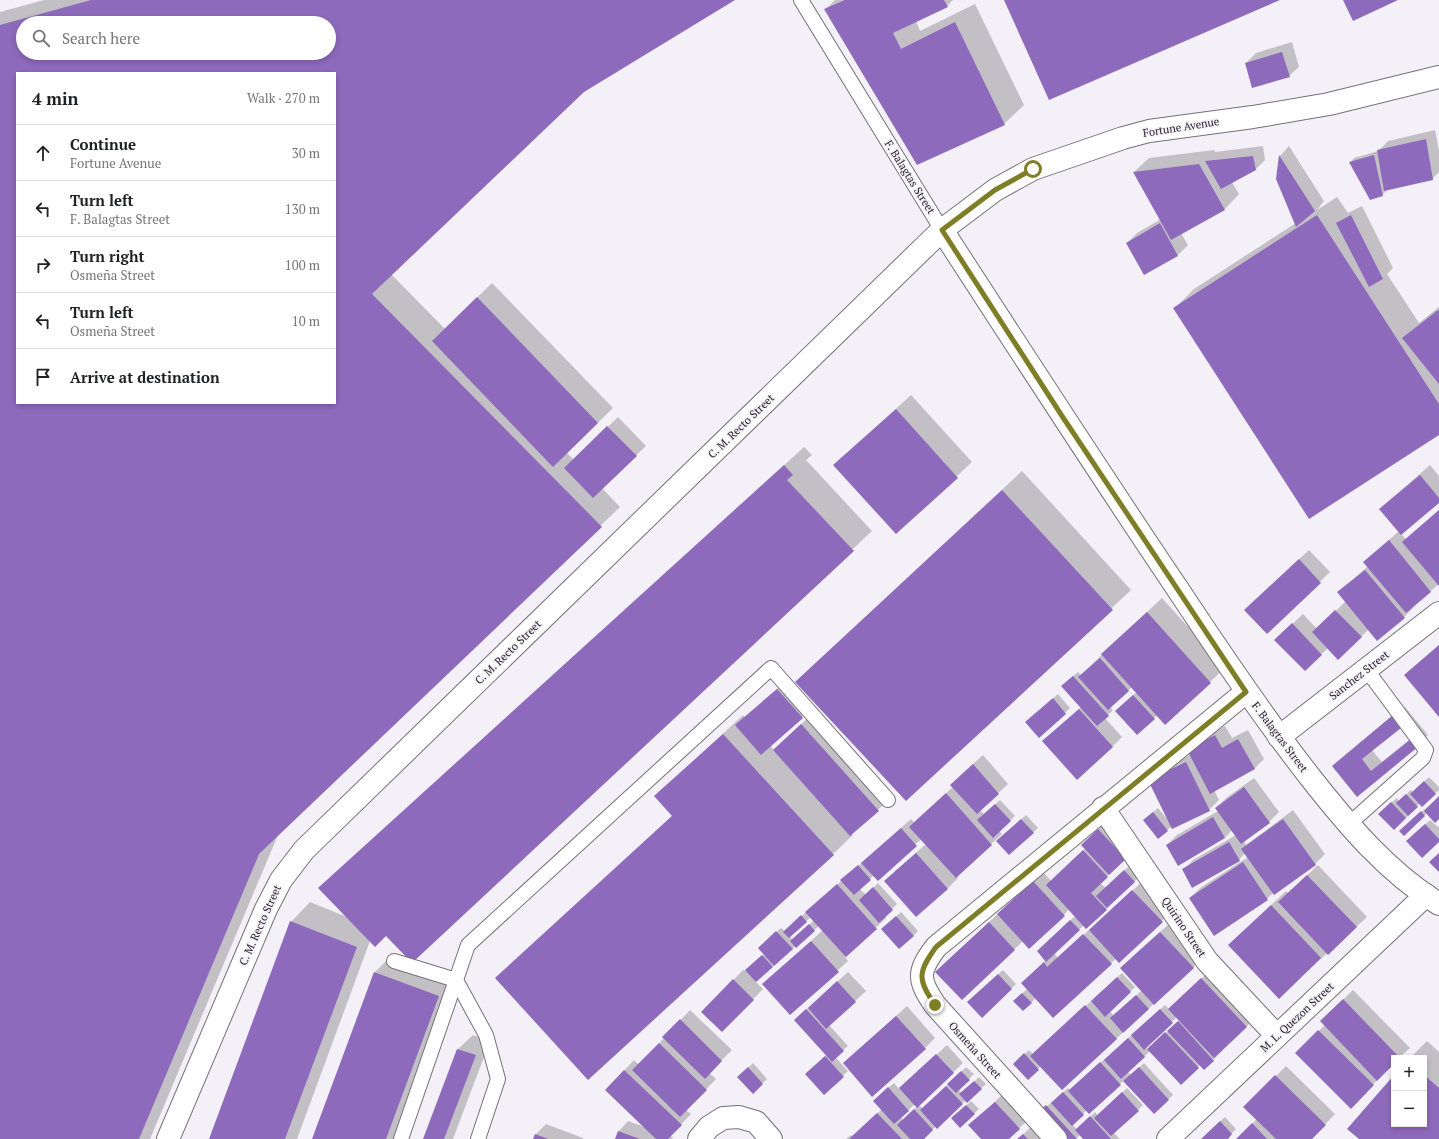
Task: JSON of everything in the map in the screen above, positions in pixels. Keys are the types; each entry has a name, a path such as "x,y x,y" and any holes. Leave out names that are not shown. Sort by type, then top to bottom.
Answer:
{"street":[{"name":"Fortune Avenue","path":"942,230 995,190 1033,169 1123,138 1149,131 1253,117 1329,104 1439,77"},
{"name":"F. Balagtas Street","path":"942,230 1062,416 1246,692 1279,737 1349,824 1392,869 1432,899"},
{"name":"C. M. Recto Street","path":"168,1139 266,910 281,880 304,850 942,230"},
{"name":"Sanchez Street","path":"1279,737 1439,613"},
{"name":"Osmeña Street","path":"1056,1139 935,1005 924,988 921,974 926,960 936,947 1103,808 1246,692"},
{"name":"Quirino Street","path":"1103,808 1207,961 1277,1036"},
{"name":"M. L. Quezon Street","path":"1168,1139 1277,1036 1432,899"},
{"path":"699,1139 709,1127 722,1118 739,1117 756,1122 771,1139"}],"lane":[{"name":"F. Balagtas Street","path":"801,0 942,230"},
{"path":"401,1139 468,945 771,668 888,800"},
{"path":"1349,824 1423,758 1426,750 1366,669"},
{"path":"394,962 456,980 486,1034 498,1079 478,1139"}],"building":[{"path":"91,0 735,0 584,92 372,294 602,527 259,854 139,1139 0,1139 0,25 16,21 16,60 336,60 336,16 33,16"},
{"path":"845,0 944,0 948,7 893,33 901,49 955,22 1005,125 917,165 824,9"},
{"path":"1004,0 1280,0 1049,100"},
{"path":"1343,0 1398,0 1353,21"},
{"path":"1282,52 1290,77 1252,88 1245,63"},
{"path":"1426,139 1433,180 1384,191 1377,150"},
{"path":"1279,155 1315,211 1296,227 1276,179"},
{"path":"1374,155 1383,196 1370,200 1349,162"},
{"path":"1253,156 1256,170 1221,189 1205,161"},
{"path":"1199,164 1225,210 1171,240 1133,172"},
{"path":"1317,215 1439,404 1439,435 1309,519 1173,308"},
{"path":"1351,215 1383,279 1369,287 1336,223"},
{"path":"1160,223 1178,256 1144,275 1126,243"},
{"path":"477,297 598,423 553,467 432,341"},
{"path":"1438,310 1439,311 1439,384 1402,338"},
{"path":"896,409 958,478 896,534 833,465"},
{"path":"607,426 637,456 593,498 564,468"},
{"path":"784,465 793,475 787,480 854,551 412,963 386,936 375,947 318,888"},
{"path":"1420,475 1439,498 1439,503 1401,535 1379,509"},
{"path":"1002,490 1113,610 906,801 795,682"},
{"path":"1439,510 1439,586 1402,542"},
{"path":"1389,540 1431,592 1406,613 1363,562"},
{"path":"1299,559 1321,583 1267,634 1244,610"},
{"path":"1365,570 1405,618 1377,641 1337,592"},
{"path":"1335,610 1362,637 1338,660 1312,632"},
{"path":"1147,612 1211,683 1165,725 1101,654"},
{"path":"1292,623 1322,655 1305,671 1274,640"},
{"path":"1439,645 1439,717 1404,675"},
{"path":"1100,658 1129,691 1108,710 1078,677"},
{"path":"1073,676 1109,716 1097,726 1061,686"},
{"path":"777,689 803,718 761,755 735,725"},
{"path":"1133,695 1155,719 1137,735 1115,711"},
{"path":"1053,698 1066,714 1039,738 1025,722"},
{"path":"1079,709 1113,747 1077,780 1042,741"},
{"path":"1393,715 1419,746 1357,797 1332,766","holes":["1401,728 1410,740 1371,771 1362,759"]},
{"path":"801,724 879,811 850,836 773,750"},
{"path":"723,734 834,855 588,1080 495,978 672,816 654,796"},
{"path":"1215,735 1222,748 1238,739 1255,769 1210,794 1187,750"},
{"path":"1186,762 1210,811 1172,829 1148,780"},
{"path":"973,764 999,794 977,814 950,785"},
{"path":"1424,781 1436,794 1422,807 1410,794"},
{"path":"1244,787 1270,823 1241,844 1215,808"},
{"path":"946,793 992,845 956,878 909,827"},
{"path":"1406,794 1418,807 1408,816 1396,803"},
{"path":"1439,796 1439,819 1435,823 1424,811"},
{"path":"1391,802 1406,818 1394,830 1378,814"},
{"path":"995,804 1011,821 993,838 977,820"},
{"path":"1421,811 1425,816 1404,836 1399,831"},
{"path":"1153,812 1168,831 1158,839 1143,820"},
{"path":"1213,817 1225,838 1178,866 1166,845"},
{"path":"1021,819 1034,833 1009,855 996,841"},
{"path":"1283,819 1316,865 1274,895 1241,849"},
{"path":"1425,824 1439,839 1439,842 1422,858 1406,841"},
{"path":"901,828 917,846 878,881 861,863"},
{"path":"1098,829 1126,859 1109,875 1081,845"},
{"path":"1229,842 1240,861 1192,888 1182,869"},
{"path":"1083,850 1108,877 1091,893 1107,910 1086,929 1046,885"},
{"path":"916,853 948,889 916,917 884,881"},
{"path":"1439,853 1439,872 1429,862"},
{"path":"1243,862 1268,900 1214,936 1189,898"},
{"path":"858,865 871,880 854,895 840,880"},
{"path":"1124,870 1135,882 1107,908 1096,896"},
{"path":"1307,875 1357,927 1328,955 1278,902"},
{"path":"1033,881 1065,916 1029,949 997,914"},
{"path":"837,884 877,929 846,957 805,912"},
{"path":"873,887 893,910 879,923 859,900"},
{"path":"1132,890 1163,922 1119,963 1089,930"},
{"path":"1271,905 1321,958 1279,999 1228,945"},
{"path":"801,915 807,922 789,938 783,932"},
{"path":"896,916 914,936 899,949 881,929"},
{"path":"1070,920 1080,930 1046,962 1037,951"},
{"path":"290,921 357,947 285,1139 209,1139"},
{"path":"989,922 1015,950 962,1000 935,972"},
{"path":"809,924 815,931 796,948 790,941"},
{"path":"776,931 793,949 774,966 758,948"},
{"path":"1160,932 1194,968 1154,1005 1120,968"},
{"path":"1083,934 1112,964 1053,1018 1021,983 1044,962 1047,967"},
{"path":"811,941 839,972 790,1015 762,984"},
{"path":"762,955 773,967 756,982 745,970"},
{"path":"374,972 439,996 386,1139 312,1139"},
{"path":"998,974 1012,989 982,1018 967,1002"},
{"path":"1117,977 1131,992 1105,1017 1091,1001"},
{"path":"1201,978 1247,1027 1214,1058 1168,1009"},
{"path":"733,979 754,1000 722,1032 701,1012"},
{"path":"837,981 856,1002 826,1029 808,1008"},
{"path":"1022,993 1032,1003 1023,1011 1013,1001"},
{"path":"1136,995 1149,1009 1123,1033 1110,1018"},
{"path":"1343,999 1397,1055 1391,1055 1391,1067 1377,1081 1320,1021"},
{"path":"1085,1005 1117,1039 1062,1090 1030,1056"},
{"path":"806,1009 844,1051 832,1062 794,1020"},
{"path":"1160,1009 1173,1023 1144,1050 1131,1035"},
{"path":"896,1016 926,1049 872,1097 843,1063"},
{"path":"680,1019 722,1061 705,1079 662,1037"},
{"path":"1178,1021 1214,1061 1204,1070 1167,1031"},
{"path":"1318,1030 1374,1085 1351,1109 1295,1053"},
{"path":"1165,1032 1199,1068 1181,1085 1147,1049"},
{"path":"1128,1038 1145,1057 1121,1079 1104,1060"},
{"path":"659,1043 707,1090 680,1117 632,1070"},
{"path":"457,1049 476,1055 444,1139 423,1139"},
{"path":"1024,1053 1039,1070 1028,1080 1013,1064"},
{"path":"936,1054 954,1073 917,1108 899,1088"},
{"path":"825,1056 844,1077 824,1095 805,1074"},
{"path":"1100,1062 1121,1085 1089,1114 1068,1091"},
{"path":"748,1067 763,1084 753,1094 737,1077"},
{"path":"1139,1067 1169,1100 1154,1114 1123,1081"},
{"path":"624,1070 682,1125 668,1139 656,1139 605,1090"},
{"path":"961,1071 970,1080 956,1093 947,1084"},
{"path":"1275,1075 1326,1125 1312,1139 1276,1139 1243,1107"},
{"path":"1391,1078 1391,1127 1427,1127 1427,1078 1439,1088 1439,1139 1359,1139 1347,1129"},
{"path":"974,1081 982,1089 967,1103 959,1094"},
{"path":"946,1086 963,1104 937,1129 920,1110"},
{"path":"888,1087 909,1111 894,1124 873,1101"},
{"path":"1063,1092 1084,1115 1072,1126 1051,1103"},
{"path":"1122,1092 1139,1111 1111,1136 1094,1118"},
{"path":"995,1102 1020,1129 1009,1139 981,1139 968,1125"},
{"path":"966,1105 975,1114 960,1128 951,1118"},
{"path":"1046,1105 1077,1139 1061,1139 1037,1113"},
{"path":"914,1109 933,1130 924,1139 910,1139 897,1125"},
{"path":"877,1113 902,1139 850,1138"},
{"path":"1090,1116 1111,1139 1083,1139 1075,1130"},
{"path":"1220,1121 1232,1134 1228,1139 1201,1139"},
{"path":"1252,1123 1267,1139 1236,1139"},
{"path":"618,1131 640,1139 615,1139"},
{"path":"535,1134 548,1139 533,1139"},
{"path":"1023,1134 1028,1139 1017,1139"}],"route":[{"path":"935,1005 924,988 921,974 926,960 936,947 1103,808 1246,692 1062,416 942,230 995,190 1033,169"}]}
